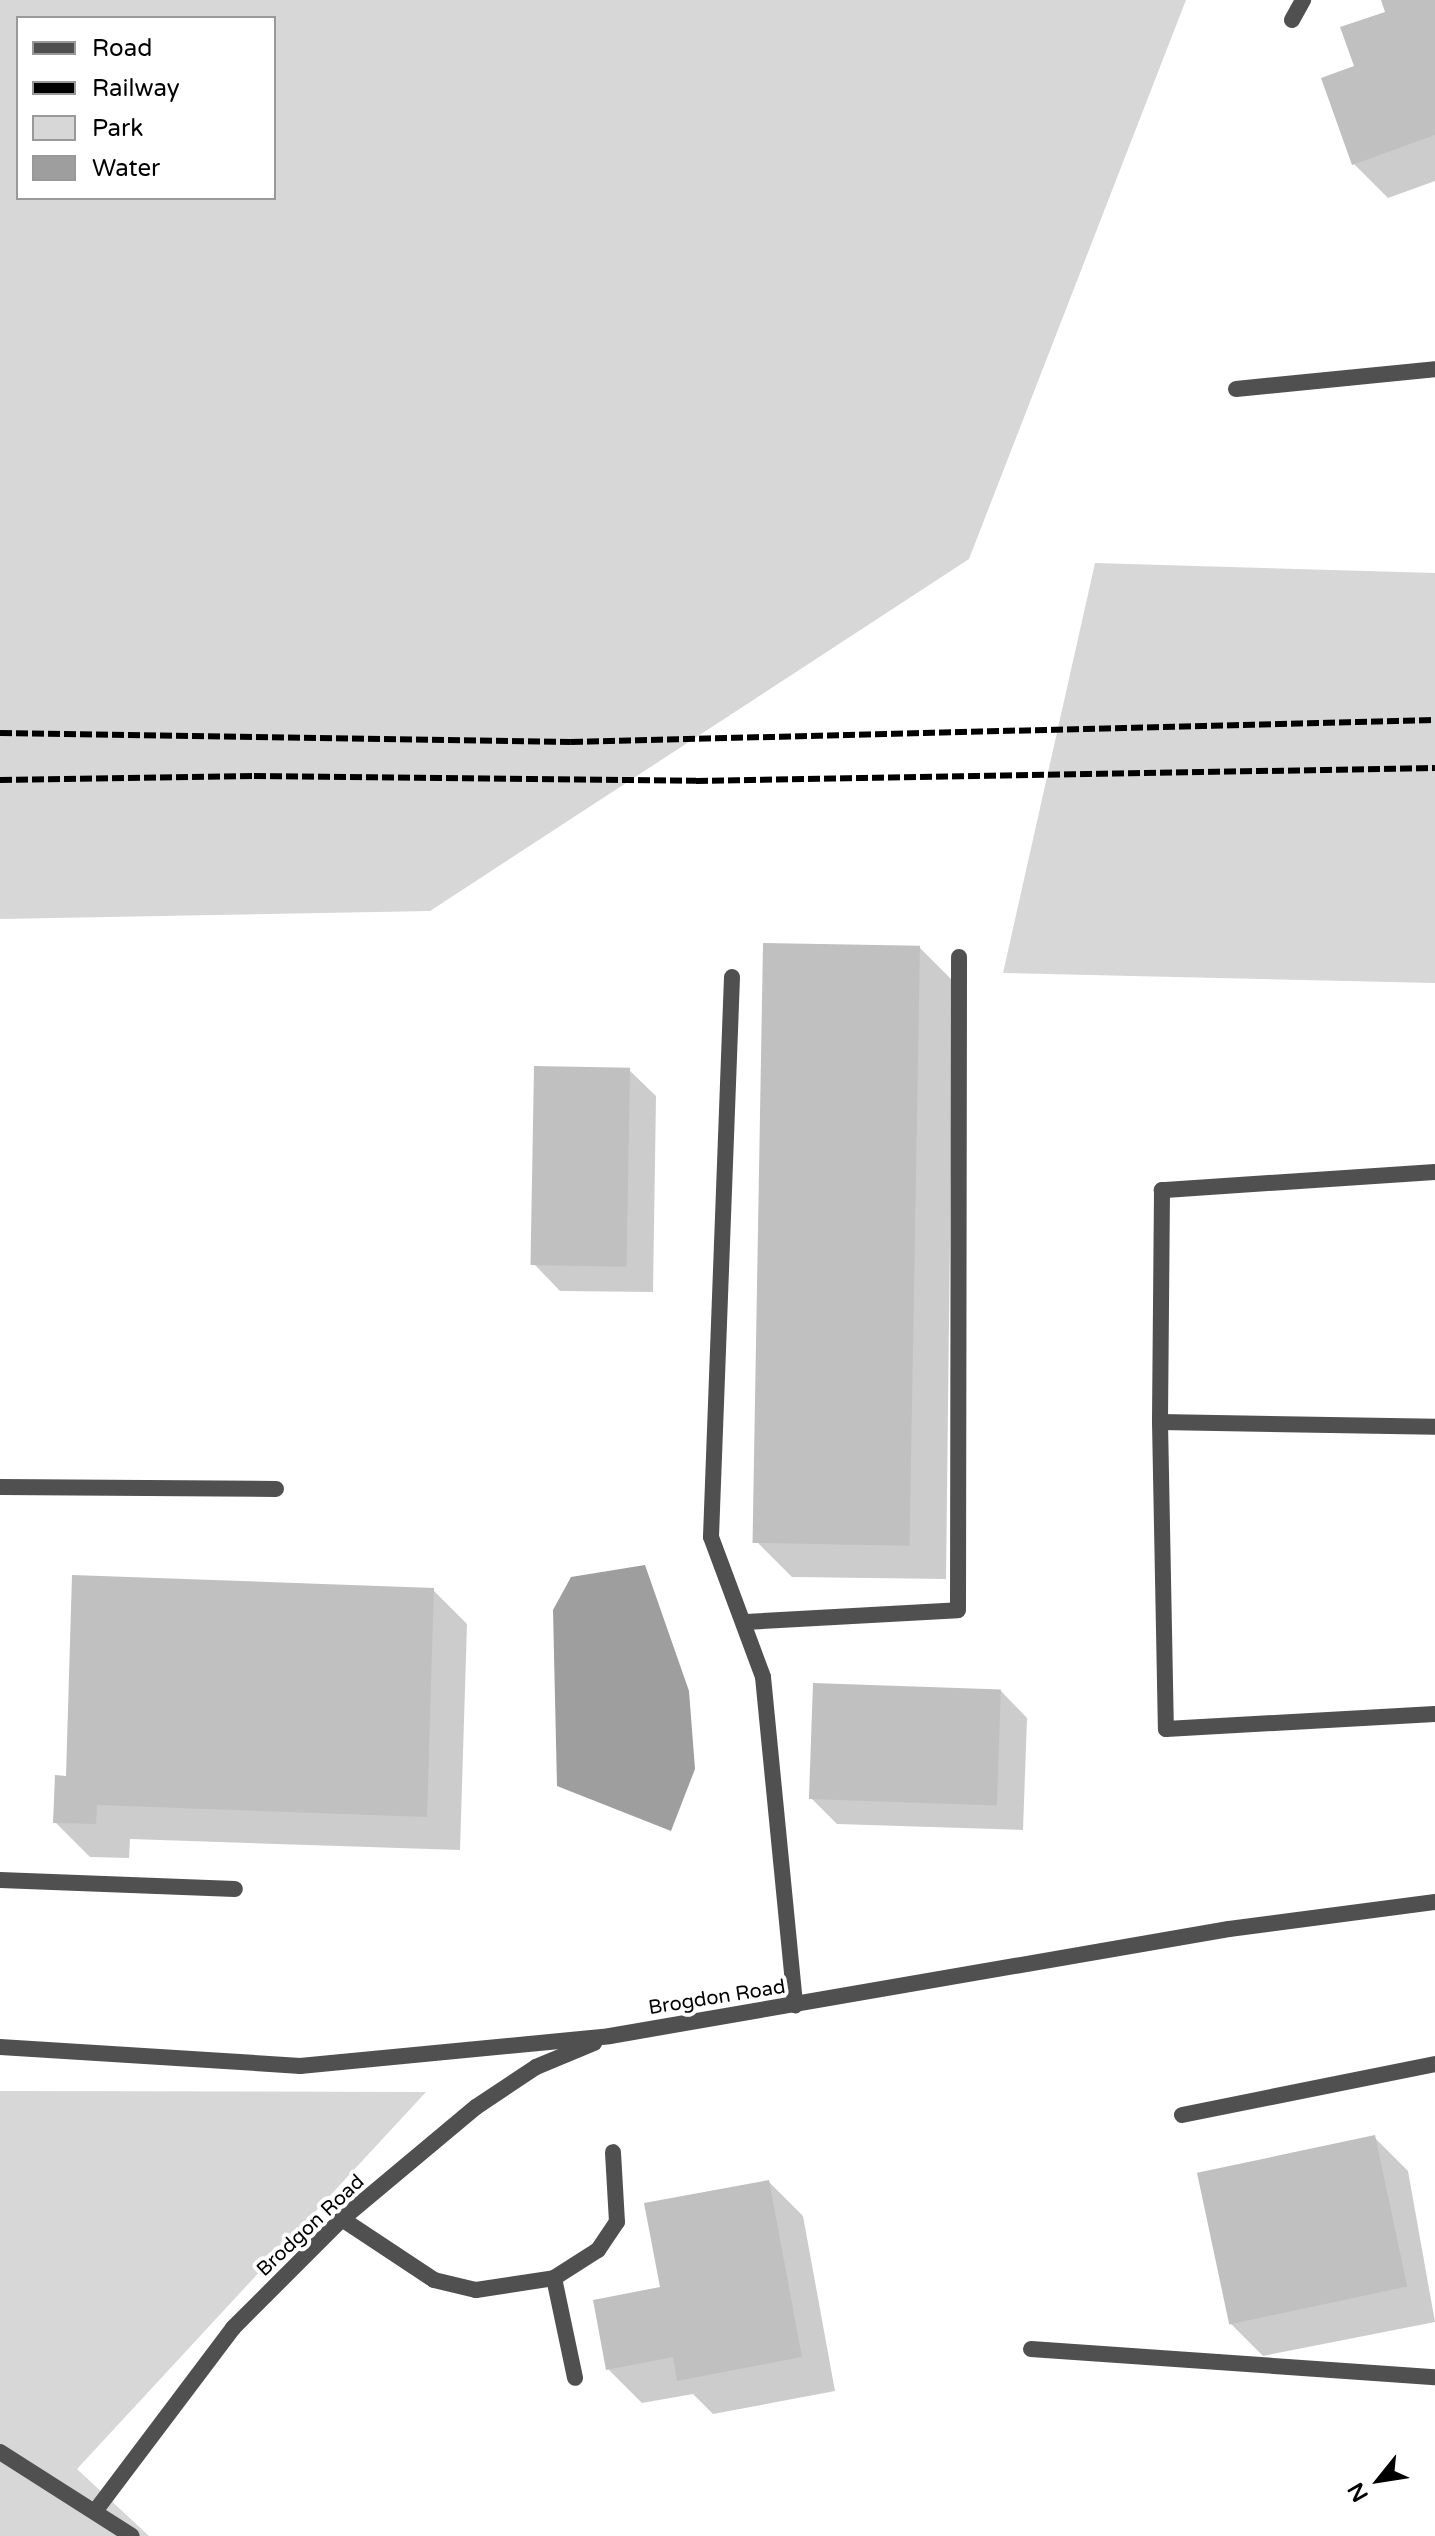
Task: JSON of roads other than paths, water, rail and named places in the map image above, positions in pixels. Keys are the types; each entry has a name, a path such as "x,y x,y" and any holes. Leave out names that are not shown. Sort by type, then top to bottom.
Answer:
{"street":[{"path":"1292,20 1303,0"},
{"path":"1236,389 1435,369"},
{"path":"746,1622 958,1610 959,957"},
{"path":"732,977 711,1537 746,1622 763,1677 795,2005"},
{"path":"1435,1172 1162,1190 1160,1422 1166,1729 1435,1714"},
{"path":"1160,1422 1435,1427"},
{"path":"0,1487 276,1489"},
{"path":"0,1880 235,1889"},
{"name":"Brogdon Road","path":"0,2047 300,2066 610,2036 1229,1929 1435,1902"},
{"name":"Brodgon Road","path":"96,2510 233,2328 342,2219 476,2107 536,2067 610,2036"},
{"path":"1182,2115 1435,2064"},
{"path":"342,2219 434,2280 476,2290 554,2278 598,2250 617,2222 613,2152"},
{"path":"554,2278 575,2378"},
{"path":"1031,2349 1435,2377"},
{"path":"0,2452 96,2510 132,2536"}],"water":[{"path":"645,1565 689,1691 695,1769 671,1831 557,1786 553,1610 571,1577"}],"railway":[{"path":"0,733 571,742 1435,720"},
{"path":"0,780 254,776 696,781 1435,768"}]}
